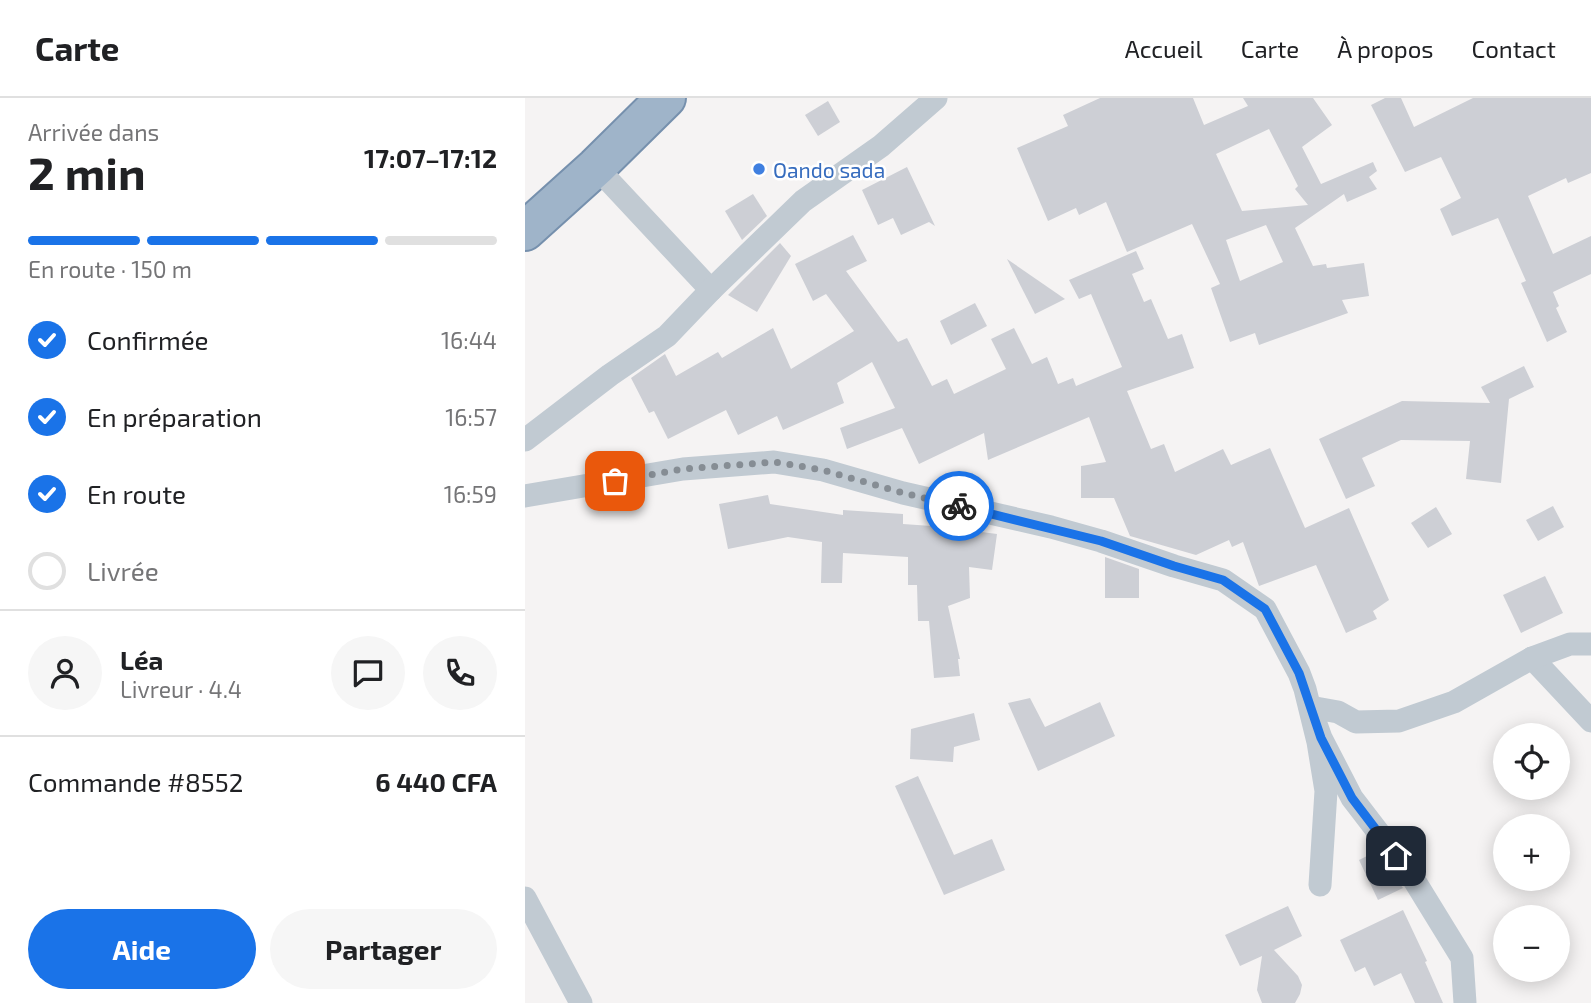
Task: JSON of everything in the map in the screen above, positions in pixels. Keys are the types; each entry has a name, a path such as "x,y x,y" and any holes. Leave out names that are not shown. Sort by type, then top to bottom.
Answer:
{"highway":[{"path":"525,231 596,167 666,98"}],"street":[{"path":"525,440 610,374 667,337 711,290 803,201 881,146 936,98"},
{"path":"596,167 711,290"},
{"path":"525,496 683,469 774,462 823,470 903,493 1089,537 1184,570 1223,580 1265,609 1299,673 1321,738 1352,798 1411,875 1462,958 1465,1003"},
{"path":"1310,707 1338,712 1356,722 1399,721 1454,702 1532,658 1570,644 1591,644"},
{"path":"1532,658 1591,721"},
{"path":"1310,707 1326,791 1320,885"},
{"path":"525,898 582,1003"}],"building":[{"path":"1100,98 1193,98 1204,125 1248,106 1243,98 1313,98 1332,125 1302,147 1321,184 1373,162 1377,171 1369,177 1377,189 1347,202 1344,194 1295,228 1313,266 1326,264 1327,268 1364,263 1369,296 1342,300 1348,313 1259,345 1255,333 1230,342 1211,288 1220,284 1192,224 1127,252 1106,202 1079,215 1076,208 1048,221 1017,148 1068,126 1063,115","holes":["1269,129 1298,186 1295,189 1308,205 1242,211 1216,154","1266,225 1283,262 1240,281 1226,240"]},
{"path":"1385,98 1401,98 1414,127 1473,98 1591,98 1591,173 1568,183 1566,178 1528,196 1553,254 1591,236 1591,274 1553,292 1559,306 1556,308 1567,332 1547,342 1521,283 1526,281 1498,218 1452,236 1440,209 1461,198 1441,157 1405,172 1371,105"},
{"path":"828,101 840,122 818,136 805,115"},
{"path":"907,167 935,226 929,222 901,235 893,218 878,225 862,190"},
{"path":"753,194 767,216 742,240 725,211"},
{"path":"853,235 867,261 846,271 898,342 907,338 932,386 947,379 954,394 1006,369 991,339 1014,328 1032,364 1047,357 1058,384 1073,378 1076,386 1122,367 1091,294 1079,299 1069,280 1136,251 1144,269 1132,274 1144,302 1151,299 1168,339 1182,334 1194,368 1127,391 1151,449 1164,444 1175,472 1223,449 1231,465 1270,448 1305,528 1349,508 1389,600 1373,611 1377,619 1346,633 1316,565 1259,586 1243,542 1232,547 1229,540 1196,555 1130,536 1114,498 1081,498 1081,466 1106,462 1089,417 988,460 984,433 919,464 902,428 847,449 840,428 895,408 872,362 837,383 844,403 783,430 777,416 738,435 726,410 668,439 654,411 649,413 631,378 665,354 676,376 718,352 722,358 773,328 791,369 854,331 826,294 813,301 795,264"},
{"path":"780,243 791,256 757,312 728,295"},
{"path":"1007,259 1065,299 1035,314"},
{"path":"975,303 987,326 951,345 940,321"},
{"path":"1524,366 1534,387 1509,399 1501,483 1466,479 1470,441 1401,440 1362,458 1375,486 1346,499 1319,439 1402,401 1490,403 1481,387"},
{"path":"768,495 770,504 843,515 843,510 903,514 903,524 974,529 997,534 992,570 969,567 970,598 948,606 960,659 960,676 934,678 929,621 918,621 917,585 908,585 908,557 843,553 842,583 821,583 822,542 788,537 728,549 719,504"},
{"path":"1553,506 1564,527 1538,541 1526,520"},
{"path":"1436,507 1452,534 1428,548 1411,523"},
{"path":"1105,557 1139,569 1139,598 1105,598"},
{"path":"1545,576 1563,613 1521,633 1503,595"},
{"path":"1030,698 1045,727 1100,702 1115,736 1038,771 1008,703"},
{"path":"974,713 980,740 954,747 953,762 910,759 911,729"},
{"path":"918,776 954,855 992,839 1005,870 944,895 895,786"},
{"path":"1375,852 1403,888 1378,900 1359,860"},
{"path":"1288,906 1302,936 1274,950 1298,976 1302,985 1300,994 1295,1003 1262,1003 1257,990 1262,956 1240,966 1225,935"},
{"path":"1403,910 1443,1003 1415,1003 1401,973 1374,986 1365,967 1355,972 1340,940"}],"way so far":[{"path":"615,481 683,469 774,462 823,470 959,506"}],"place":[{"name":"Oando sada","path":"759,169"}],"route":[{"path":"959,506 1101,541 1223,580 1265,609 1299,673 1321,738 1352,798 1396,856"}]}
